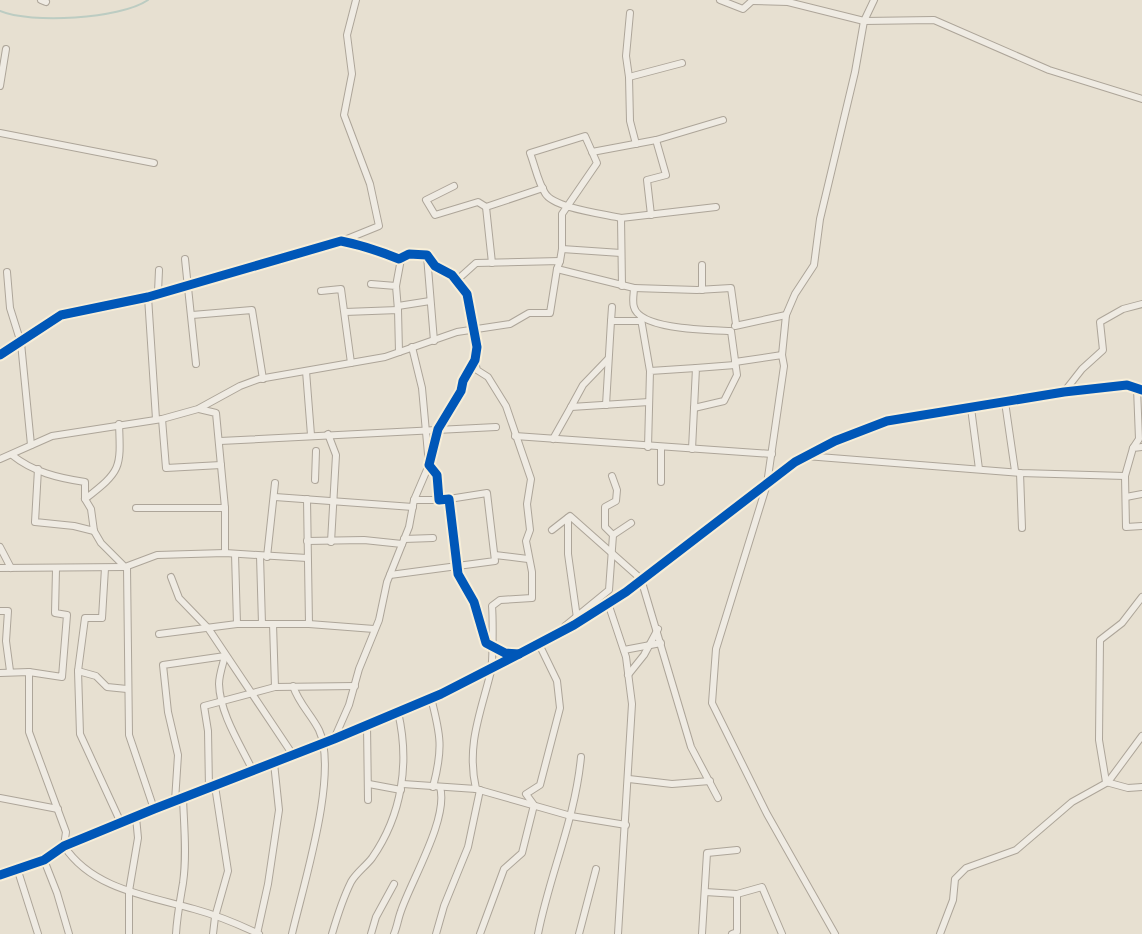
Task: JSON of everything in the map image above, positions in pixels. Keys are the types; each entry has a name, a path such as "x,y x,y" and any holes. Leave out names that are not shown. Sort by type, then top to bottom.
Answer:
{"street":[{"path":"0,353 21,343 61,315 148,297 158,292 341,241 379,226 370,184 344,115 352,74 347,35 356,0"},
{"path":"720,0 743,9 753,0 788,2 864,21 934,20 1049,70 1142,99"},
{"path":"835,934 768,814 712,703 716,649 767,484 784,366 782,355 786,315 795,294 814,264 820,219 857,62 864,21 874,0"},
{"path":"630,12 627,56 630,121 636,144"},
{"path":"0,86 6,49"},
{"path":"629,78 682,63"},
{"path":"592,152 656,140 723,120"},
{"path":"0,133 154,163"},
{"path":"0,459 52,436 159,419 198,409 240,386 263,379 399,352 458,332 510,324 536,311 550,313 562,249 562,214 568,206 597,163 585,136 530,153 543,188 553,202 568,206 621,218 716,207"},
{"path":"651,215 646,180 666,175 656,140"},
{"path":"454,186 426,200 435,215 478,202 486,207"},
{"path":"486,207 543,188"},
{"path":"486,207 492,263"},
{"path":"621,218 622,286"},
{"path":"341,241 371,247 377,252 401,259"},
{"path":"562,249 621,253"},
{"path":"399,352 396,286 401,259 409,254 427,255"},
{"path":"334,739 355,686 390,575 403,542 413,504 429,465 438,429 475,362 477,347 467,294 452,275 435,266 427,255"},
{"path":"427,255 434,341"},
{"path":"185,259 186,286 192,315 196,364"},
{"path":"456,281 476,263 560,261"},
{"path":"702,265 702,290"},
{"path":"557,269 634,288 702,290 731,288 736,324 731,332 737,375 724,401 694,408"},
{"path":"158,292 159,270"},
{"path":"7,272 10,308 21,343 31,445"},
{"path":"371,284 396,286"},
{"path":"0,289 9,288"},
{"path":"634,288 634,308 641,318 650,372 648,447"},
{"path":"321,291 341,289 351,363"},
{"path":"148,297 159,419 166,468 221,465"},
{"path":"345,312 398,308 430,301"},
{"path":"1064,392 1082,369 1103,350 1100,322 1123,309 1142,304"},
{"path":"606,405 612,306"},
{"path":"192,315 252,310 263,379"},
{"path":"736,324 786,315"},
{"path":"611,321 641,318 666,326 731,332"},
{"path":"412,347 421,378 429,465 436,475 438,500"},
{"path":"650,372 735,364 782,355"},
{"path":"553,439 583,386 608,359"},
{"path":"436,934 444,906 468,847 478,790 471,766 481,704 491,669 492,606 500,600 532,598 526,541 530,530 526,504 531,479 506,406 488,377 477,370 475,362"},
{"path":"692,448 696,368"},
{"path":"306,370 311,435"},
{"path":"0,875 44,860 64,846 154,809 334,739 431,698 491,669 609,603 806,456 835,441 887,422 1064,392 1126,385 1139,389 1139,439 1133,448 1125,476 1126,527 1142,526"},
{"path":"571,407 649,402"},
{"path":"1005,402 1018,472 1022,528"},
{"path":"971,408 979,469"},
{"path":"198,409 216,413 225,508 225,553"},
{"path":"85,499 105,484 121,462 119,424"},
{"path":"220,441 496,427"},
{"path":"328,434 336,455 331,542"},
{"path":"515,436 772,454"},
{"path":"661,447 661,482"},
{"path":"1133,448 1142,447"},
{"path":"315,480 316,451"},
{"path":"12,455 56,477 85,482 85,499 91,509 94,531 101,543 126,567 129,735 154,809"},
{"path":"806,456 1018,472 1125,476"},
{"path":"38,469 35,522 74,526 94,531"},
{"path":"548,639 609,590 613,535 605,527 605,507 616,501 617,490 612,476"},
{"path":"262,624 263,557 275,497 275,483"},
{"path":"275,497 413,504 487,493 495,561 390,575"},
{"path":"1126,497 1142,494"},
{"path":"308,499 309,624"},
{"path":"449,499 458,574 474,602 486,643 506,653 519,654"},
{"path":"136,508 225,508"},
{"path":"552,530 570,516 641,579 658,629 691,747 718,798"},
{"path":"567,518 568,555 577,618"},
{"path":"613,535 631,524"},
{"path":"307,541 403,542 432,538"},
{"path":"0,547 11,568"},
{"path":"0,568 126,567 157,555 225,553 307,558"},
{"path":"235,554 237,624"},
{"path":"495,555 528,559"},
{"path":"105,568 102,618 85,618 78,671 80,734 121,823"},
{"path":"0,673 29,672 62,677 67,615 55,613 56,569"},
{"path":"171,577 179,598 208,628 249,693 293,755"},
{"path":"1106,782 1099,740 1100,640 1122,623 1142,597"},
{"path":"609,603 624,650 632,704 618,934"},
{"path":"0,611 8,611 3,637 10,672"},
{"path":"159,634 237,624 309,624 374,629"},
{"path":"273,624 275,687"},
{"path":"628,675 644,655 658,629"},
{"path":"624,650 661,643"},
{"path":"534,805 526,794 540,785 560,708 556,681 539,644"},
{"path":"225,656 219,683 223,701 229,722 253,771"},
{"path":"175,801 178,755 168,712 163,665 225,656"},
{"path":"78,671 96,676 107,687 127,689"},
{"path":"29,672 29,732 66,832 64,846 72,859 90,873 129,891 177,904 258,934 279,810 273,763"},
{"path":"292,934 324,783 325,764 319,730 298,701 293,686"},
{"path":"213,934 215,917 228,871 212,787 204,706 275,687 355,686"},
{"path":"394,934 400,912 429,846 440,806 436,787 441,738 431,698"},
{"path":"332,934 351,881 378,848 399,804 402,787 403,733 398,712"},
{"path":"367,725 368,800"},
{"path":"940,934 953,900 955,879 966,868 1016,850 1072,802 1113,778 1142,736"},
{"path":"538,934 544,902 558,866 571,816 581,757"},
{"path":"628,779 672,784 710,781"},
{"path":"1106,782 1128,788 1142,787"},
{"path":"369,784 478,790 571,816 626,825"},
{"path":"0,798 58,809"},
{"path":"176,934 177,904 183,884 185,837 183,798"},
{"path":"480,934 504,869 522,853 534,805"},
{"path":"129,934 129,891 136,857 136,817"},
{"path":"702,934 707,853 737,850"},
{"path":"44,860 69,934"},
{"path":"17,868 38,934"},
{"path":"579,934 596,868"},
{"path":"371,934 376,917 394,884"},
{"path":"705,892 737,894 762,887 780,934"},
{"path":"732,934 737,932 737,894"}],"waterway":[{"path":"0,11 32,17 75,18 118,12 148,0"}],"cycle path":[{"path":"0,355 61,315 148,297 341,241 370,248 399,259 409,254 427,255 435,266 452,275 467,294 477,347 475,360 463,381 461,391 438,429 429,465 437,475 439,500 449,499 458,574 474,602 486,643 505,653 519,654"},
{"path":"0,875 44,860 64,846 441,694 519,654 574,625 626,592 795,462 835,441 887,421 1064,392 1127,385 1142,390"}]}
